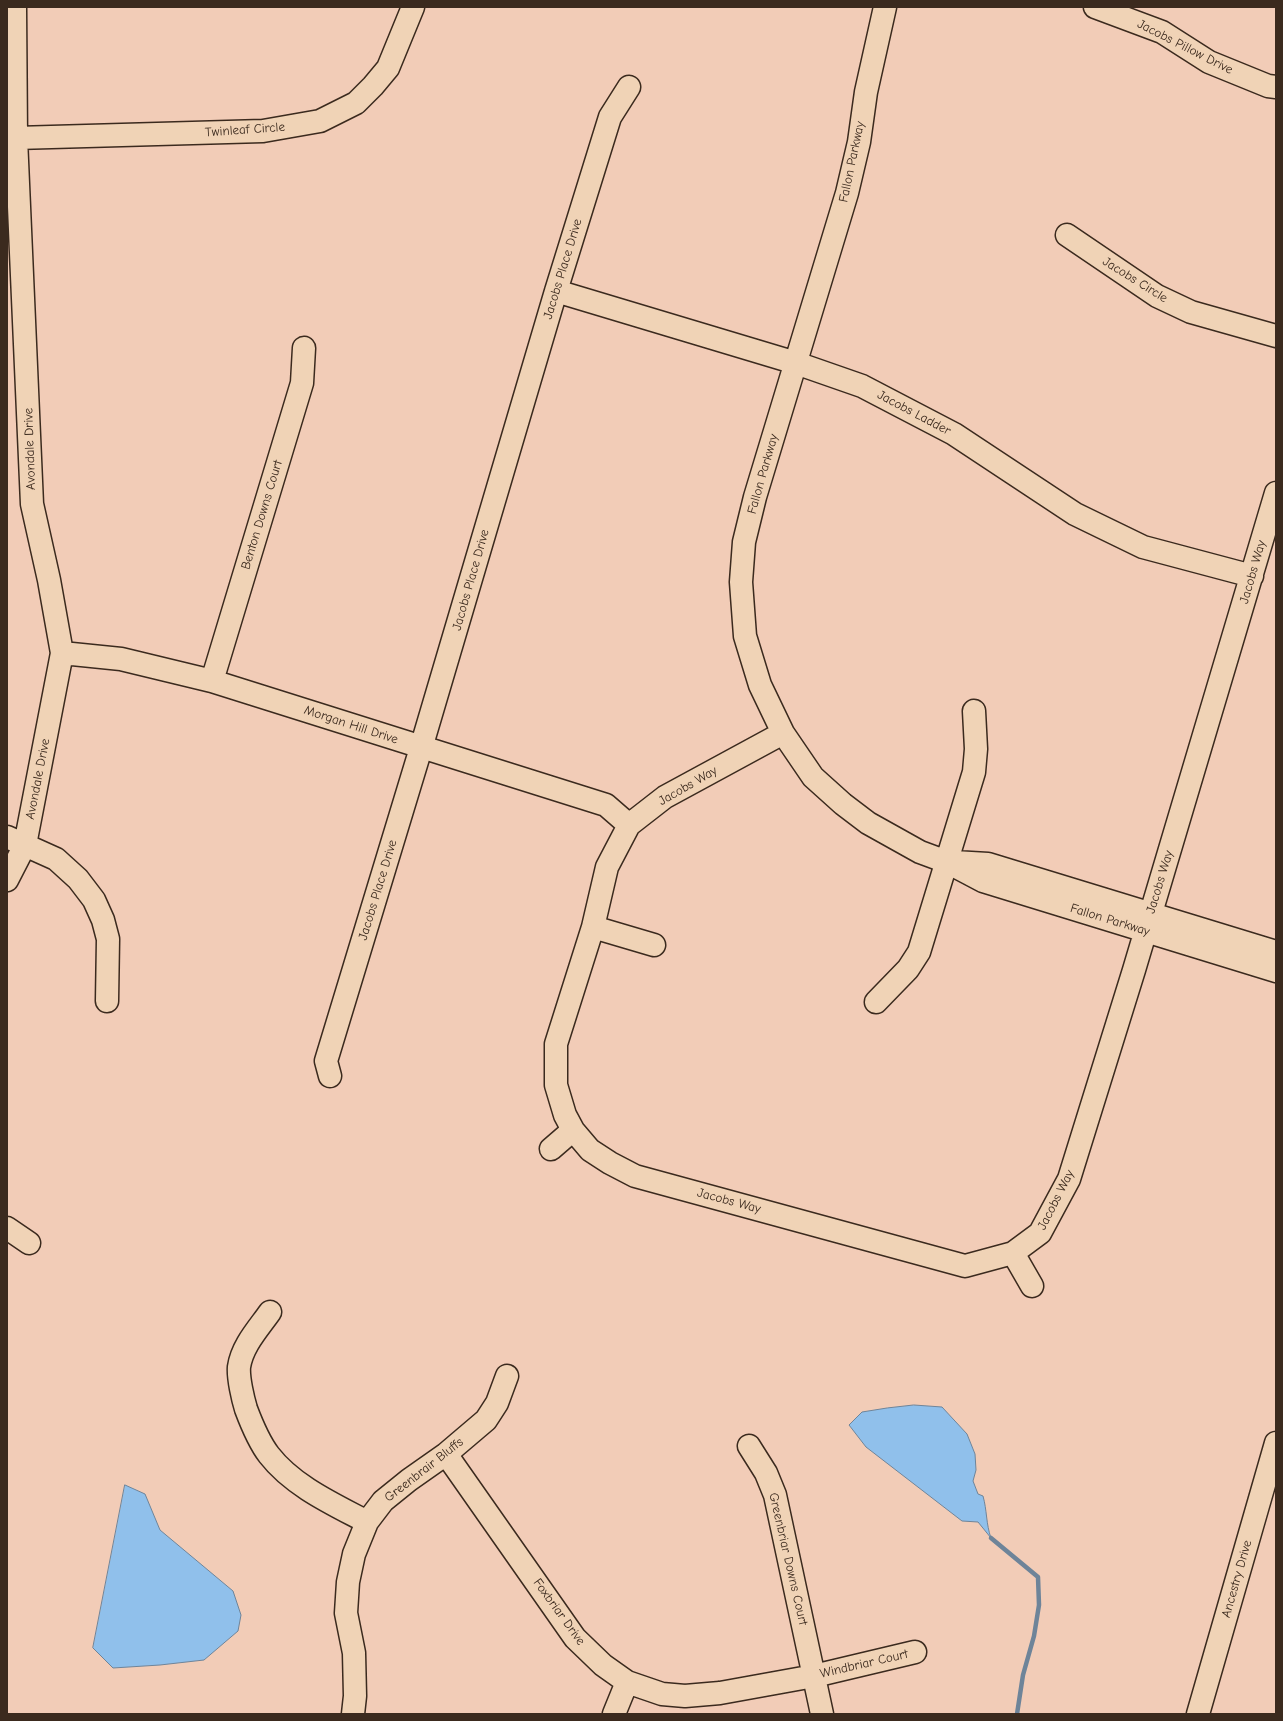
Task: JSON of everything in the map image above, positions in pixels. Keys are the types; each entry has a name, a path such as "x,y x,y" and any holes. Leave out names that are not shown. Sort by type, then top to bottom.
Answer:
{"street":[{"name":"Avondale Drive","path":"7,880 62,653 49,580 32,504 15,304 15,7"},
{"name":"Twinleaf Circle","path":"16,138 263,131 320,121 356,103 374,86 388,68 413,7"},
{"name":"Fallon Parkway","path":"886,7 866,92 859,142 847,193 755,497 744,542 741,582 746,636 760,685 783,732 813,777 843,804 868,823 894,839 920,852 947,862 988,864 1148,922 1276,971"},
{"name":"Jacobs Pillow Drive","path":"1105,8 1162,32 1209,62 1268,86 1276,87"},
{"name":"Jacobs Place Drive","path":"330,1076 326,1061 421,748 556,291 610,117 629,87"},
{"name":"Jacobs Circle","path":"1067,236 1157,296 1191,312 1276,336"},
{"name":"Jacobs Ladder","path":"556,291 796,363 862,386 941,427 985,454 1075,514 1143,547 1252,576"},
{"name":"Benton Downs Court","path":"212,681 302,383 304,348"},
{"name":"Jacobs Way","path":"783,732 665,797 630,825 606,867 593,927 556,1044 556,1085 565,1116 573,1130 590,1150 610,1163 642,1178 965,1266 1013,1253 1040,1233 1069,1179 1148,922 1276,493"},
{"name":"Morgan Hill Drive","path":"62,653 121,659 212,681 606,805 630,825"},
{"path":"876,1002 908,969 919,952 974,772 976,748 974,711"},
{"path":"16,841 56,859 78,879 94,900 103,920 108,939 107,1001"},
{"name":"Fallon Parkway","path":"1148,922 1276,952"},
{"path":"593,927 654,945"},
{"path":"551,1149 573,1130"},
{"path":"7,1228 29,1243"},
{"path":"1013,1253 1032,1286"},
{"path":"270,1312 246,1345 239,1368 243,1399 253,1428 269,1455 292,1478 327,1501 367,1522"},
{"name":"Greenbrair Bluffs","path":"353,1714 355,1696 354,1653 346,1613 348,1582 354,1554 367,1522 384,1501 409,1480 446,1454 486,1420 497,1403 507,1376"},
{"name":"Ancestry Drive","path":"1198,1714 1276,1443"},
{"name":"Greenbriar Downs Court","path":"749,1446 766,1473 775,1495 822,1714"},
{"name":"Foxbriar Drive","path":"446,1454 575,1638 603,1665 627,1682 662,1694 685,1696 720,1694 814,1676"},
{"name":"Windbriar Court","path":"814,1676 915,1652"},
{"path":"614,1714 627,1682"}],"water":[{"path":"914,1405 942,1407 967,1434 975,1454 976,1470 973,1481 978,1494 983,1496 991,1538 978,1522 962,1521 866,1447 849,1425 862,1412"},
{"path":"125,1485 145,1494 160,1530 233,1591 241,1615 238,1631 204,1660 113,1668 93,1648"}],"waterway":[{"path":"991,1538 1038,1577 1039,1605 1034,1636 1023,1675 1017,1714"}]}
